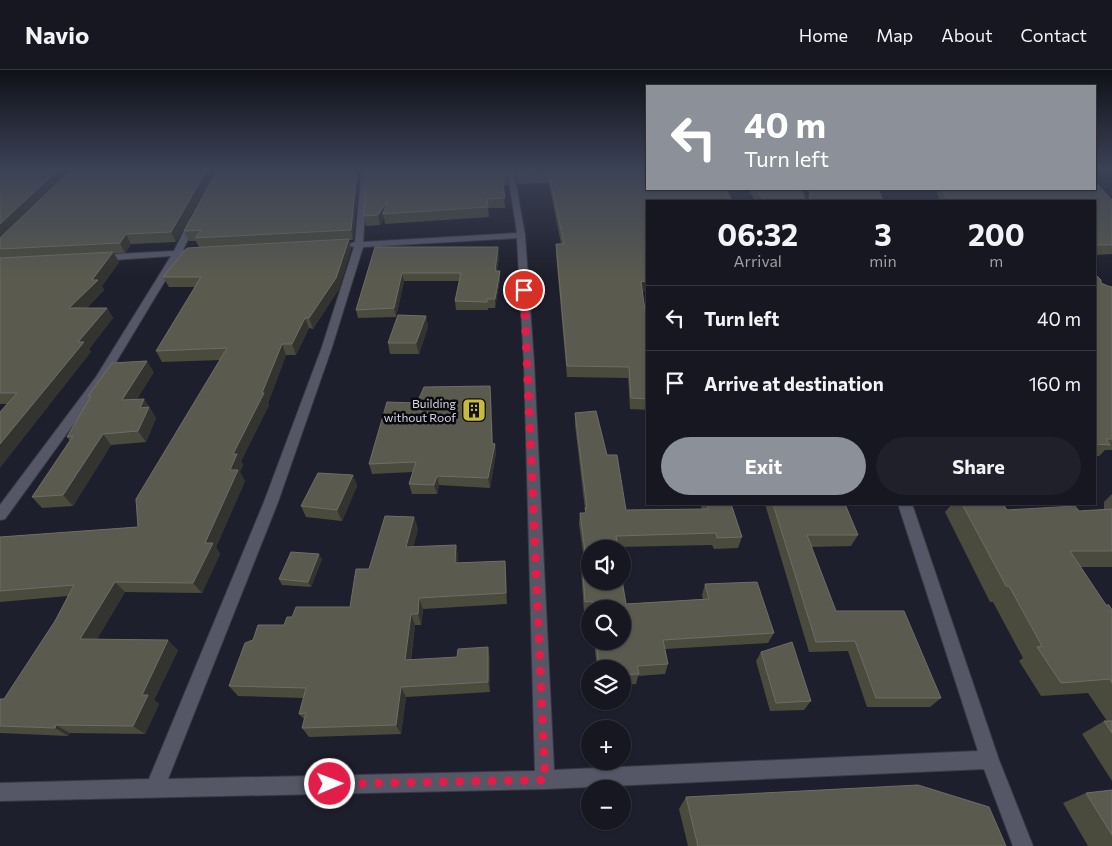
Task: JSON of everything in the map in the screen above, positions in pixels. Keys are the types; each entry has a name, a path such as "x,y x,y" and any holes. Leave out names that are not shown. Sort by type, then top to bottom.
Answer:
{"street":[{"path":"155,788 271,502 327,347 359,245 363,204"},
{"path":"516,204 521,235 529,364 545,780"},
{"path":"0,515 100,379 176,253 197,214"},
{"path":"340,246 521,235"},
{"path":"88,259 205,252"},
{"path":"905,505 990,760 1023,846"},
{"path":"0,792 545,780 990,760"}],"building":[{"path":"0,204 21,204 0,224"},
{"path":"35,204 187,204 171,232 126,234 120,243 0,249 0,238"},
{"path":"198,204 353,204 351,230 195,238 201,230 184,231"},
{"path":"365,204 385,204 378,215 364,216"},
{"path":"386,204 488,204 488,207 383,214"},
{"path":"555,204 646,204 646,281 641,282 646,317 646,399 631,398 629,367 567,366 556,244 564,244"},
{"path":"1096,204 1112,204 1112,245 1096,245"},
{"path":"349,239 336,278 309,318 305,318 292,344 282,344 262,393 264,393 233,454 237,454 230,470 238,470 205,543 213,543 193,583 115,582 80,639 168,640 142,695 148,695 133,726 56,725 55,728 0,726 0,699 4,699 55,621 74,585 0,591 0,537 138,527 136,499 227,348 156,351 201,277 163,277 187,248"},
{"path":"375,247 498,247 495,271 500,271 495,299 487,299 487,302 455,301 461,273 402,273 394,308 356,310"},
{"path":"113,252 92,280 98,280 69,308 107,308 78,342 84,342 0,444 0,412 17,393 0,393 0,258"},
{"path":"1096,275 1101,280 1101,283 1112,287 1112,439 1106,439 1110,445 1096,444"},
{"path":"398,315 426,316 416,343 388,343"},
{"path":"147,361 122,400 144,399 140,408 149,407 138,431 103,434 63,495 32,497 73,436 67,437 91,396 88,396 112,363"},
{"path":"490,386 492,443 495,444 488,478 437,476 434,485 409,484 416,462 369,464 387,402 417,403 424,387"},
{"path":"596,411 607,455 617,455 626,510 708,509 707,505 731,505 742,537 717,538 716,533 616,536 617,540 584,540 580,513 586,513 585,508 587,508 575,413"},
{"path":"318,473 353,475 337,510 301,506"},
{"path":"773,505 845,505 858,535 807,535 836,611 904,611 941,698 876,698 855,641 816,642"},
{"path":"963,505 1004,505 1007,510 1075,506 1079,511 1112,509 1112,551 1070,551 1106,605 1109,605 1112,610 1112,683 1110,679 1061,683 1037,647 1042,646 1009,586 1006,586"},
{"path":"385,516 414,517 406,547 456,545 455,563 505,561 506,593 419,598 418,614 411,614 405,660 457,657 458,649 488,647 488,682 401,687 396,725 302,728 306,713 299,714 306,688 229,686 245,643 253,640 258,625 284,625 287,617 292,617 296,607 350,607 356,569 369,569"},
{"path":"291,552 319,554 308,582 279,579"},
{"path":"757,582 774,633 663,640 668,664 637,666 639,674 631,674 631,660 598,660 597,650 631,650 631,604 709,599 705,584"},
{"path":"584,590 624,590 625,600 585,600"},
{"path":"792,642 811,701 776,703 761,652"},
{"path":"1104,721 1112,721 1112,733"},
{"path":"918,785 989,807 1006,846 698,846 686,797"},
{"path":"1112,790 1112,835 1086,793"}],"place":[{"name":"Building without Roof","path":"474,410"}],"route":[{"path":"330,784 545,780 529,364 524,290"}]}
